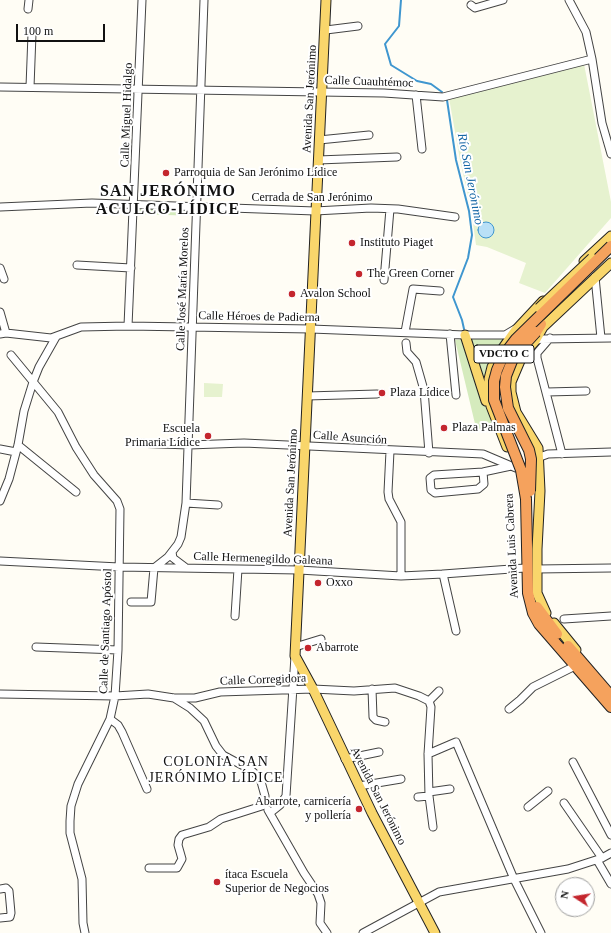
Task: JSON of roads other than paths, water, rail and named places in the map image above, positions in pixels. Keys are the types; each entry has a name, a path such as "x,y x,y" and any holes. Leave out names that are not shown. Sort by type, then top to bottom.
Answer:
{"highway":[{"name":"VDCTO C","path":"609,244 509,347 497,370 494,392 496,408 521,470 525,490 527,515 528,593 533,613 539,624 611,709"},
{"name":"VDCTO C","path":"611,253 517,346 506,361 500,380 499,399 520,453 526,492 532,515 533,593 539,610 554,631 611,696"},
{"path":"526,492 532,468 530,454 508,408 505,387 506,376 514,356 539,330"}],"main road":[{"name":"Avenida San Jerónimo","path":"326,0 326,30 321,92 315,211 311,329 295,656 313,689 345,759 435,933"},
{"name":"Avenida Luis Cabrera","path":"611,236 609,244 518,327 495,361 488,386 489,396 496,418 514,467 526,492 525,568 526,590 530,612 573,667 611,709"},
{"path":"495,361 539,308 609,244"},
{"path":"539,452 535,440 520,421 513,404 511,382 519,360 539,330 554,312 611,257"},
{"path":"539,452 513,426 504,404 502,391 505,370 513,355 611,263"},
{"path":"465,335 484,396 496,418"},
{"name":"Avenida Luis Cabrera","path":"539,452 540,491 537,592 543,610 611,692"},
{"path":"526,492 532,495 540,491"}],"street":[{"path":"28,9 29,0"},
{"name":"Calle Miguel Hidalgo","path":"128,326 142,0"},
{"name":"Calle José María Morelos","path":"154,568 172,552 181,537 186,503 204,0"},
{"path":"471,5 475,8 503,0"},
{"path":"569,0 586,32 592,59 602,123 611,154"},
{"path":"326,30 358,26"},
{"path":"30,88 32,34"},
{"name":"Calle Cuauhtémoc","path":"0,87 321,92 416,95 443,98 592,59"},
{"path":"416,95 422,149"},
{"path":"319,140 369,135"},
{"path":"318,160 397,157"},
{"name":"Cerrada de San Jerónimo","path":"0,207 92,203 315,211 390,209 455,217"},
{"path":"384,280 390,209"},
{"path":"77,265 131,268"},
{"path":"0,268 4,278"},
{"path":"595,277 601,338"},
{"path":"405,332 413,289 440,291"},
{"path":"0,312 3,333"},
{"name":"Calle Héroes de Padierna","path":"3,333 46,338 56,337 72,329 81,327 192,326 505,335 518,327"},
{"path":"539,330 550,338 611,338"},
{"path":"450,334 456,394"},
{"path":"0,501 9,479 17,448 24,410 33,382 39,366 56,337"},
{"path":"550,338 537,353 537,358 562,454"},
{"path":"406,343 407,352 416,362 424,390 429,453"},
{"name":"Calle de Santiago Apóstol","path":"11,355 58,412 76,447 94,475 117,501 121,517 118,650 115,696 110,719 78,784 70,814 70,833 82,879 83,923 86,933"},
{"path":"547,392 586,391"},
{"path":"307,396 377,394"},
{"name":"Calle Asunción","path":"133,443 189,445 244,443 429,453 483,454 514,467"},
{"path":"0,449 17,448 76,492"},
{"path":"390,451 388,492 389,499 401,522 401,576"},
{"path":"539,452 548,454 611,452"},
{"path":"484,472 484,484 478,489 435,493 431,490 430,478 434,475 484,472 514,467"},
{"path":"186,503 218,504"},
{"path":"172,552 173,558 185,568"},
{"name":"Calle Hermenegildo Galeana","path":"0,561 119,568 299,570 401,576 525,568"},
{"path":"131,602 151,602 154,568"},
{"path":"537,570 611,568"},
{"path":"235,616 238,569"},
{"path":"443,574 456,630"},
{"path":"564,620 611,616"},
{"path":"295,647 321,639"},
{"path":"36,647 118,650"},
{"path":"270,813 280,805 286,796 295,656"},
{"path":"509,709 533,687 573,667"},
{"name":"Calle Corregidora","path":"0,694 115,696 148,694 174,698 195,698 220,692 313,689 354,691 395,688 429,701"},
{"path":"372,689 373,717 376,720 385,722"},
{"path":"433,827 429,794 428,754 431,707 429,701 440,691"},
{"path":"174,698 190,708 204,721 216,746 223,755 251,770 260,778 266,796 265,805 304,873 318,894 321,903 320,923 327,933"},
{"path":"110,719 118,725 122,732 147,788"},
{"path":"428,754 456,742 514,879 541,933"},
{"path":"345,759 379,752"},
{"path":"573,762 611,835"},
{"path":"359,786 402,779"},
{"path":"418,797 450,789"},
{"path":"528,807 548,791"},
{"path":"564,803 600,859 611,884"},
{"path":"149,868 177,868 182,859 178,839 182,835 209,827 221,818 265,805"},
{"path":"363,933 419,901 439,892 568,869 600,859 611,853"},
{"path":"0,889 6,888 9,891 11,914 10,916 0,918"}],"water":[{"path":"486,222 493,227 494,230 489,237 486,238 479,233 478,230 483,223"}],"waterway":[{"name":"Río San Jerónimo","path":"401,0 399,26 385,44 391,65 417,81 431,84 442,92"},
{"name":"Río San Jerónimo","path":"447,100 456,160 469,211 472,235 468,258 453,297 464,329"}],"place":[{"name":"Parroquia de San Jerónimo Lídice","path":"166,173"},
{"name":"Instituto Piaget","path":"352,243"},
{"name":"The Green Corner","path":"359,274"},
{"name":"Avalon School","path":"292,294"},
{"name":"Plaza Lídice","path":"382,393"},
{"name":"Plaza Palmas","path":"444,428"},
{"name":"Escuela Primaria Lídice","path":"208,436"},
{"name":"Oxxo","path":"318,583"},
{"name":"Abarrote","path":"308,648"},
{"name":"Abarrote, carnicería y pollería","path":"359,809"},
{"name":"ítaca Escuela Superior de Negocios","path":"217,882"}],"district":[{"name":"SAN JERÓNIMO ACULCO-LÍDICE","path":"168,201"},
{"name":"COLONIA SAN JERÓNIMO LÍDICE","path":"216,770"}]}
